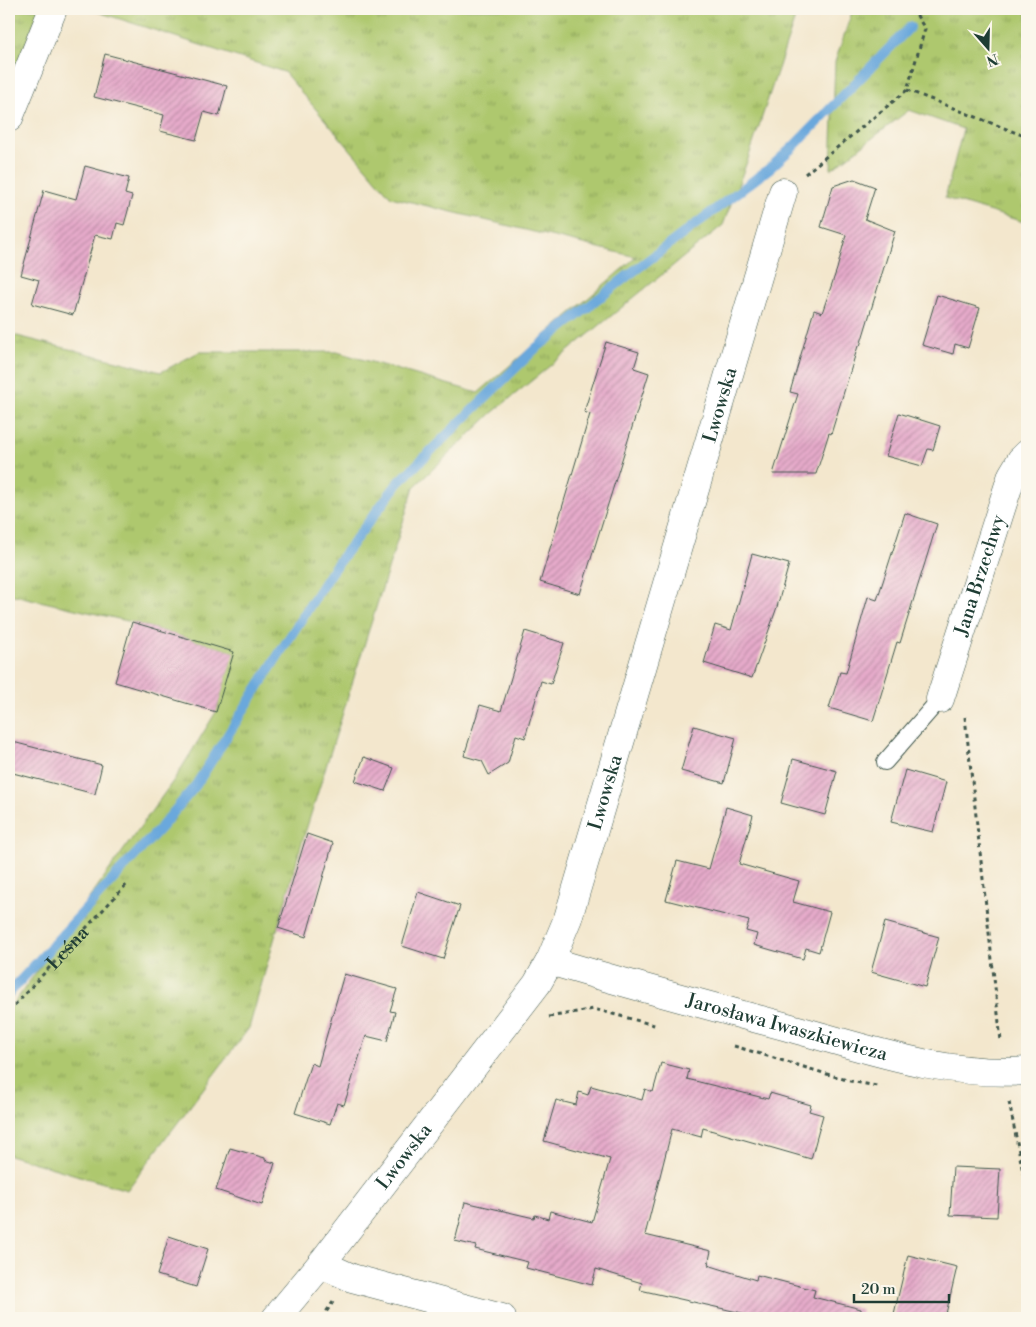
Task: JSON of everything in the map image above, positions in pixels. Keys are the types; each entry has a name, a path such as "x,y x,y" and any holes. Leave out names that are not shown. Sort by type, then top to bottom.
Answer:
{"street":[{"path":"9,118 53,9"},
{"name":"Lwowska","path":"276,1318 321,1264 537,984 550,961 568,918 783,192"},
{"name":"Jana Brzechwy","path":"940,699 1012,475 1027,454"},
{"name":"Jarosława Iwaszkiewicza","path":"550,961 918,1063 951,1068 1016,1072"},
{"path":"321,1264 352,1278 502,1318"}],"lane":[{"path":"885,762 940,699"}],"path":[{"path":"783,192 907,90 925,28 913,9"},
{"path":"907,90 1027,137"},
{"path":"940,699 963,706 1016,1072 1027,1192"},
{"name":"Leśna","path":"9,1011 127,884"},
{"path":"543,1024 548,1017 594,1009 661,1027"},
{"path":"728,1045 850,1081 885,1087"},
{"path":"322,1318 352,1278"}],"green space":[{"path":"9,9 40,9 9,85"},
{"path":"89,9 798,9 748,159 723,225 492,413 414,487 300,849 249,1028 127,1190 9,1155 9,1010 176,777 216,712 233,652 132,622 9,594 9,334 161,372 199,352 337,352 478,393 636,257 391,197 284,72"},
{"path":"853,9 1027,9 1027,223 945,198 963,129 909,110 831,170 835,62"}],"building":[{"path":"105,54 227,86 219,116 204,112 196,140 160,131 164,115 94,97"},
{"path":"85,166 129,178 125,194 132,196 124,225 117,223 113,239 95,235 73,315 32,304 39,280 21,275 44,190 76,199"},
{"path":"854,179 875,187 865,219 895,231 860,346 858,346 831,434 829,433 816,474 773,474 798,394 790,392 814,310 822,313 846,235 821,227 833,186"},
{"path":"937,295 980,308 968,348 955,344 953,354 922,345"},
{"path":"606,342 639,352 634,368 649,373 580,594 540,582 590,414 584,412"},
{"path":"899,413 940,426 933,450 928,449 922,466 886,456"},
{"path":"905,513 937,524 900,643 897,642 873,721 829,708 840,672 846,673 868,597 877,600"},
{"path":"752,554 789,564 777,607 752,678 704,663 715,625 731,630"},
{"path":"132,622 234,652 216,712 115,682"},
{"path":"525,631 564,643 551,684 541,681 525,738 516,735 508,763 489,775 482,761 464,756 480,705 501,711"},
{"path":"694,726 736,738 724,783 681,771"},
{"path":"9,741 102,765 95,794 9,772"},
{"path":"364,757 394,768 385,791 355,781"},
{"path":"793,759 837,771 825,815 781,803"},
{"path":"905,770 946,782 933,832 891,822"},
{"path":"726,807 753,815 739,864 799,881 793,902 830,912 819,952 806,948 803,959 754,945 757,934 746,931 749,921 666,900 677,861 709,869"},
{"path":"307,834 333,843 306,937 278,928"},
{"path":"418,892 460,906 443,959 402,946"},
{"path":"885,922 939,937 925,987 871,972"},
{"path":"344,974 397,989 390,1011 395,1012 387,1041 366,1036 344,1105 337,1103 330,1124 295,1113 311,1063 318,1066"},
{"path":"661,1063 689,1070 687,1079 768,1099 770,1093 811,1105 809,1111 823,1115 811,1159 703,1128 701,1137 672,1129 645,1235 711,1251 708,1265 756,1280 757,1275 815,1290 813,1297 861,1309 860,1318 741,1318 742,1313 640,1290 642,1283 596,1269 592,1285 526,1268 528,1262 475,1249 476,1246 455,1241 465,1202 534,1218 535,1215 548,1219 550,1211 592,1222 610,1159 544,1141 556,1100 576,1105 579,1092 588,1095 591,1086 642,1100 645,1089 653,1092"},
{"path":"230,1148 265,1158 265,1160 275,1163 262,1205 216,1190"},
{"path":"953,1167 1000,1169 997,1217 950,1215"},
{"path":"169,1236 208,1249 196,1287 157,1275"},
{"path":"908,1255 957,1267 945,1318 893,1318"}],"waterway":[{"path":"9,993 162,826 196,785 331,572 398,483 535,349 626,277 770,168 793,147 910,27"}]}
